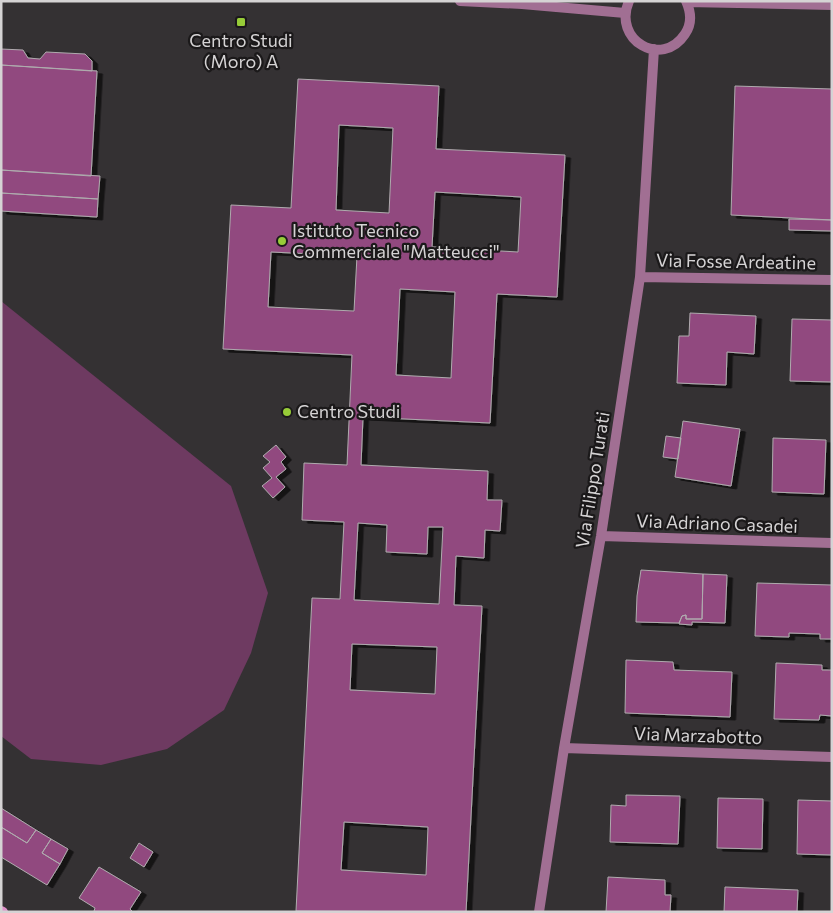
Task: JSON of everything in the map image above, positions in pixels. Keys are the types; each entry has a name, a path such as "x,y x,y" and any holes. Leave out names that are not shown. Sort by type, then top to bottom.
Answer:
{"street":[{"path":"460,1 522,4 625,13"},
{"path":"628,1 625,23 629,33 644,47 654,49 664,49 673,46 687,32 690,22 687,2 832,5"},
{"name":"Via Filippo Turati","path":"539,912 564,748 601,536 640,277 654,49"},
{"name":"Via Fosse Ardeatine","path":"640,277 832,280"},
{"name":"Via Adriano Casadei","path":"601,536 832,544"},
{"name":"Via Marzabotto","path":"564,748 832,757"}],"shaded area":[{"path":"1,301 231,486 268,593 251,653 224,710 167,749 101,765 31,759 1,736"}],"building":[{"path":"1,49 23,50 28,58 40,59 46,52 85,54 92,61 92,71 1,65"},
{"path":"1,65 97,71 91,176 1,170"},
{"path":"298,79 439,86 436,149 565,155 557,297 497,294 490,423 363,417 361,465 488,471 487,500 502,500 500,531 485,530 484,558 456,556 454,605 482,606 466,912 296,911 312,598 340,599 344,522 302,520 304,463 347,465 352,355 223,349 231,205 291,208","holes":["339,125 393,128 389,213 336,210","435,192 521,197 518,252 432,247","271,252 357,256 354,311 268,307","400,289 455,292 451,378 396,375","358,523 387,525 386,552 427,554 428,527 443,527 439,604 354,600","352,644 437,647 435,694 350,690","344,822 428,827 426,875 341,870"]},
{"path":"735,86 832,89 832,220 731,215"},
{"path":"1,170 100,176 98,199 1,193"},
{"path":"1,193 98,199 97,217 1,211"},
{"path":"789,219 832,220 832,231 789,230"},
{"path":"690,313 756,316 754,354 727,352 726,385 677,383 679,336 689,336"},
{"path":"792,319 832,320 832,382 790,381"},
{"path":"683,421 740,429 731,486 675,477"},
{"path":"666,436 681,438 678,459 663,457"},
{"path":"773,438 826,440 824,494 772,492"},
{"path":"276,445 286,457 281,462 286,469 276,477 285,487 273,498 262,486 272,478 263,468 270,462 263,456"},
{"path":"641,570 703,574 702,619 686,619 686,615 682,616 679,623 636,622"},
{"path":"703,574 727,575 725,623 692,622 692,625 679,624 682,616 686,615 686,619 702,619"},
{"path":"757,583 832,585 832,639 820,639 820,634 789,633 789,637 755,636"},
{"path":"626,660 673,662 674,670 732,672 730,717 625,713"},
{"path":"776,663 822,665 822,670 832,670 832,716 820,715 819,720 774,719"},
{"path":"626,795 680,796 678,844 610,842 611,805 626,806"},
{"path":"718,798 763,799 762,849 717,848"},
{"path":"798,800 832,801 832,855 797,854"},
{"path":"1,808 36,830 27,843 1,827"},
{"path":"1,827 27,843 36,830 51,839 42,853 60,864 47,885 1,857"},
{"path":"51,839 68,849 60,864 42,853"},
{"path":"139,843 153,852 144,867 130,858"},
{"path":"99,867 141,892 130,909 133,912 95,912 95,908 79,898"},
{"path":"608,877 665,880 665,895 671,895 670,912 606,912"},
{"path":"725,887 798,890 797,912 724,912"}],"place":[{"name":"Centro Studi (Moro) A","path":"241,22"},
{"name":"Istituto Tecnico Commerciale \"Matteucci\"","path":"282,241"},
{"name":"Centro Studi","path":"287,412"}]}
